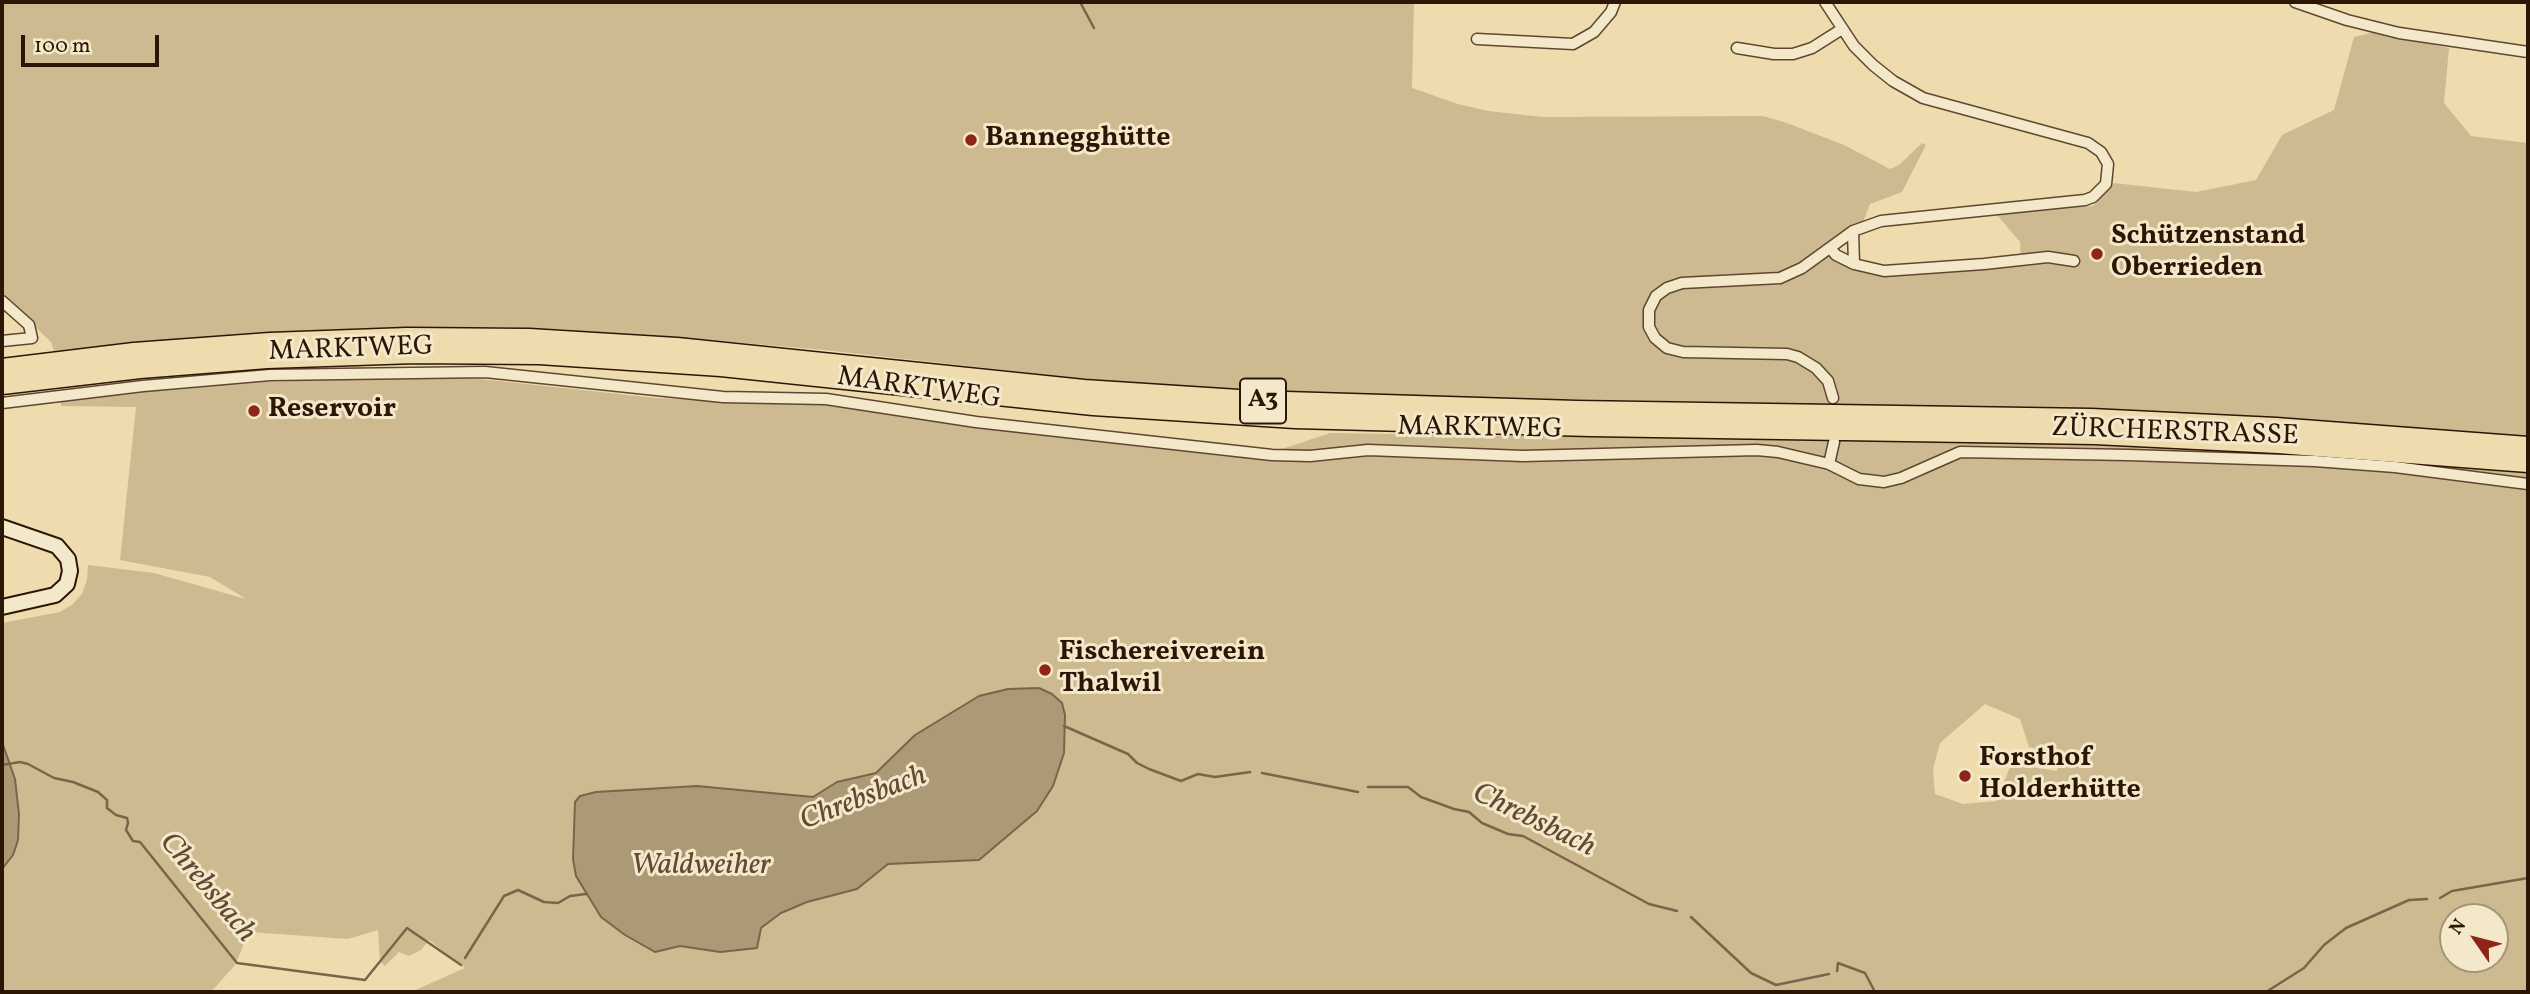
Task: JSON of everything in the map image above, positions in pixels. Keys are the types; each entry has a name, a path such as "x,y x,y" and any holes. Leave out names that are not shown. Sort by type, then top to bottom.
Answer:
{"highway":[{"name":"A3","path":"2,368 134,352 257,342 382,337 529,338 677,347 1058,387 1227,399 1497,409 2091,418 2386,434 2528,446"},
{"name":"A3","path":"2,385 140,369 279,358 415,354 539,355 697,365 1093,406 1295,419 1578,427 2095,435 2278,443 2528,463"}],"main road":[{"path":"2,527 57,546 68,559 70,572 67,584 53,596 2,607"}],"street":[{"path":"1477,38 1573,44 1594,32 1611,12 1615,2"},
{"path":"1825,2 1854,46 1893,81 1923,98 2088,143 2101,152 2108,164 2106,184 2093,197 2085,200 1881,221 1853,231 1802,268 1780,278 1682,283 1667,288 1657,296 1649,310 1649,327 1655,338 1667,348 1683,352 1787,354 1798,357 1816,368 1828,381 1833,398"},
{"path":"2295,2 2347,20 2399,33 2528,52"},
{"path":"1737,48 1793,54 1812,48 1842,29"},
{"path":"1853,231 1854,264"},
{"path":"1830,248 1836,255 1854,264 1892,271 2048,257 2074,261"},
{"path":"2,300 29,325 32,338 2,341"},
{"name":"MARKTWEG","path":"2,403 143,386 270,375 475,371 723,397 826,400 976,422 1272,455 1310,456 1368,450 1523,456 1757,450 1829,464"},
{"path":"1829,464 1834,442"},
{"name":"ZÜRCHERSTRASSE","path":"1829,464 1859,479 1884,482 1900,478 1960,452 2128,455 2315,461 2395,467 2528,484"}],"shaded area":[{"path":"2,2 1414,2 1412,88 1458,104 1488,111 1543,117 1763,116 1844,145 1890,169 1899,165 1922,143 1926,145 1902,192 1870,204 1861,227 1830,248 1867,268 2021,260 2020,242 1994,211 2093,206 2114,183 2196,192 2256,180 2282,135 2334,110 2354,37 2374,32 2449,48 2444,103 2471,136 2528,143 2528,992 411,992 465,968 429,940 421,950 409,956 399,952 385,966 380,961 378,930 348,939 249,932 235,965 211,992 2,992 2,869 13,855 18,840 19,814 15,779 2,742 2,623 60,612 73,604 82,594 88,565 154,573 246,599 210,577 120,560 136,407 61,406 61,394 263,382 452,376 656,398 836,405 962,425 1255,458 1330,433 1724,439 1726,402 1439,397 1103,381 824,350 651,335 507,327 373,328 249,333 54,351 51,342 2,295","holes":["1985,704 2020,719 2029,747 2059,754 2057,771 2011,764 1997,801 1963,804 1935,794 1933,769 1940,743","915,735 1037,811 979,860 888,864 857,889 807,902 781,913 720,952 625,935 601,917 576,875 597,792 697,786 813,797 837,782 876,773"]}],"water":[{"name":"Waldweiher","path":"1039,688 1062,703 1065,715 1064,753 1053,786 1037,811 979,860 888,864 857,889 807,902 781,913 761,928 757,948 720,952 680,946 655,952 601,917 576,876 573,859 575,802 580,796 596,792 697,786 813,797 837,782 876,773 915,735 979,696 1008,689"},
{"path":"2,742 15,779 19,814 18,840 13,855 2,869"}],"waterway":[{"path":"1080,2 1094,28"},
{"name":"Chrebsbach","path":"1064,726 1128,754 1149,769 1181,781 1198,774 1215,777 1250,772"},
{"name":"Chrebsbach","path":"2,765 20,762 28,764 54,778 98,792 107,800 107,808 116,815 127,818 126,830 133,841 140,842 237,963 365,980 407,928 461,965"},
{"name":"Chrebsbach","path":"1262,773 1358,792"},
{"name":"Chrebsbach","path":"1368,787 1408,787 1421,797 1469,812 1482,823 1508,834 1523,836 1649,904 1677,911"},
{"name":"Chrebsbach","path":"2440,898 2452,891 2528,878"},
{"name":"Chrebsbach","path":"465,958 504,896 518,890 544,902 558,903 570,896 586,894"},
{"name":"Chrebsbach","path":"2266,992 2304,968 2324,945 2346,928 2409,900 2427,899"},
{"name":"Chrebsbach","path":"1691,917 1751,973 1776,985 1829,974"},
{"name":"Chrebsbach","path":"1837,971 1838,963 1865,973 1875,992"}],"place":[{"name":"Bannegghütte","path":"971,140"},
{"name":"Schützenstand Oberrieden","path":"2097,254"},
{"name":"Reservoir","path":"254,411"},
{"name":"Fischereiverein Thalwil","path":"1045,670"},
{"name":"Forsthof Holderhütte","path":"1965,776"}]}
